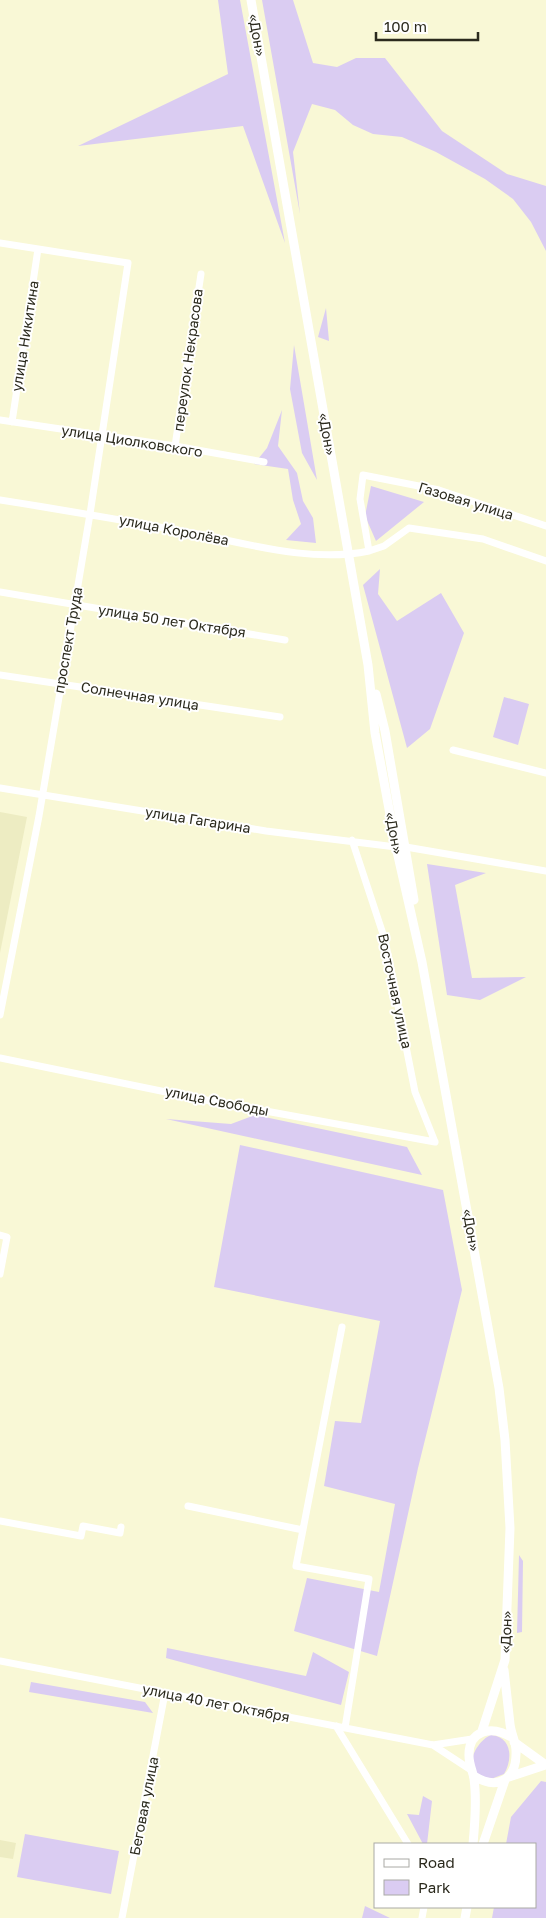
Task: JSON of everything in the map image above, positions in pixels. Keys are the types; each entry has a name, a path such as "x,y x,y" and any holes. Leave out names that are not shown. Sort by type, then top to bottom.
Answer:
{"main road":[{"name":"«Дон»","path":"251,0 368,665 375,733 396,847 422,962 490,1334 505,1440 510,1528 504,1668 516,1751 513,1771 507,1778 483,1843"},
{"path":"368,665 386,731 406,847 422,962"},
{"name":"«Дон»","path":"482,1731 504,1668"},
{"path":"473,1843 472,1773 469,1754 472,1739 482,1731 493,1729 513,1739 545,1765"},
{"path":"472,1773 485,1783 495,1784 545,1765"}],"street":[{"path":"0,243 38,249"},
{"name":"проспект Труда","path":"0,1015 42,794 90,514 100,436 128,263 38,249"},
{"name":"улица Никитина","path":"12,422 38,249"},
{"name":"переулок Некрасова","path":"175,446 201,274"},
{"name":"улица Циолковского","path":"0,420 175,446 264,462"},
{"name":"Газовая улица","path":"368,551 360,499 363,475 439,490 546,526"},
{"name":"улица Королёва","path":"0,500 90,514 300,554 348,556"},
{"path":"348,556 384,546 409,528 483,539 546,561"},
{"name":"улица 50 лет Октября","path":"0,592 284,640"},
{"name":"Солнечная улица","path":"0,675 280,717"},
{"path":"454,750 546,773"},
{"name":"улица Гагарина","path":"0,788 266,831 352,840 396,847"},
{"name":"Восточная улица","path":"352,840 386,940 416,1092 435,1142"},
{"path":"406,847 546,871"},
{"name":"улица Свободы","path":"0,1058 435,1142"},
{"path":"0,1235 7,1236 0,1274"},
{"path":"342,1326 296,1566 369,1579 345,1728"},
{"path":"188,1506 303,1530"},
{"path":"0,1521 81,1536 83,1526 120,1532 121,1527"},
{"name":"улица 40 лет Октября","path":"0,1661 432,1745 472,1739"},
{"name":"Беговая улица","path":"122,1918 165,1693"},
{"path":"336,1726 407,1843"},
{"name":"улица 40 лет Октября","path":"432,1745 472,1773"}],"shaded area":[{"path":"0,812 27,817 0,953"},
{"path":"0,1840 16,1843 13,1859 0,1857"}],"green space":[{"path":"218,0 240,0 285,243 243,126 78,146 228,74"},
{"path":"262,0 293,0 313,63 337,67 356,58 385,58 442,131 507,174 546,186 546,251 531,222 513,199 485,179 436,152 402,137 373,134 353,125 335,110 312,104 293,152 300,214"},
{"path":"326,308 329,341 318,337"},
{"path":"294,345 317,480 302,453 290,389"},
{"path":"282,410 278,446 297,473 303,501 313,518 316,543 286,540 301,524 293,500 288,469 254,464 267,448"},
{"path":"371,486 424,502 376,541 365,516"},
{"path":"380,569 378,594 397,621 441,593 464,633 430,729 407,748 363,585"},
{"path":"504,697 529,704 518,745 493,737"},
{"path":"427,864 486,873 455,885 472,978 526,977 480,1000 447,995"},
{"path":"255,1115 407,1147 422,1175 166,1119 231,1124"},
{"path":"240,1145 443,1190 462,1290 418,1468 377,1656 294,1631 307,1578 379,1592 395,1504 324,1486 335,1421 361,1423 380,1321 214,1287"},
{"path":"519,1555 523,1561 522,1632 517,1633"},
{"path":"167,1648 306,1676 313,1652 349,1672 341,1705 166,1658"},
{"path":"31,1682 145,1702 153,1713 29,1692"},
{"path":"491,1735 498,1737 507,1744 509,1762 504,1774 491,1779 483,1777 474,1771 472,1759 477,1747"},
{"path":"541,1781 546,1782 546,1918 492,1918 494,1908 536,1908 536,1843 506,1843 511,1817"},
{"path":"423,1796 432,1801 427,1843 422,1843 407,1814 419,1815"},
{"path":"25,1834 119,1851 111,1894 17,1877"},
{"path":"365,1906 390,1918 362,1918"}]}
